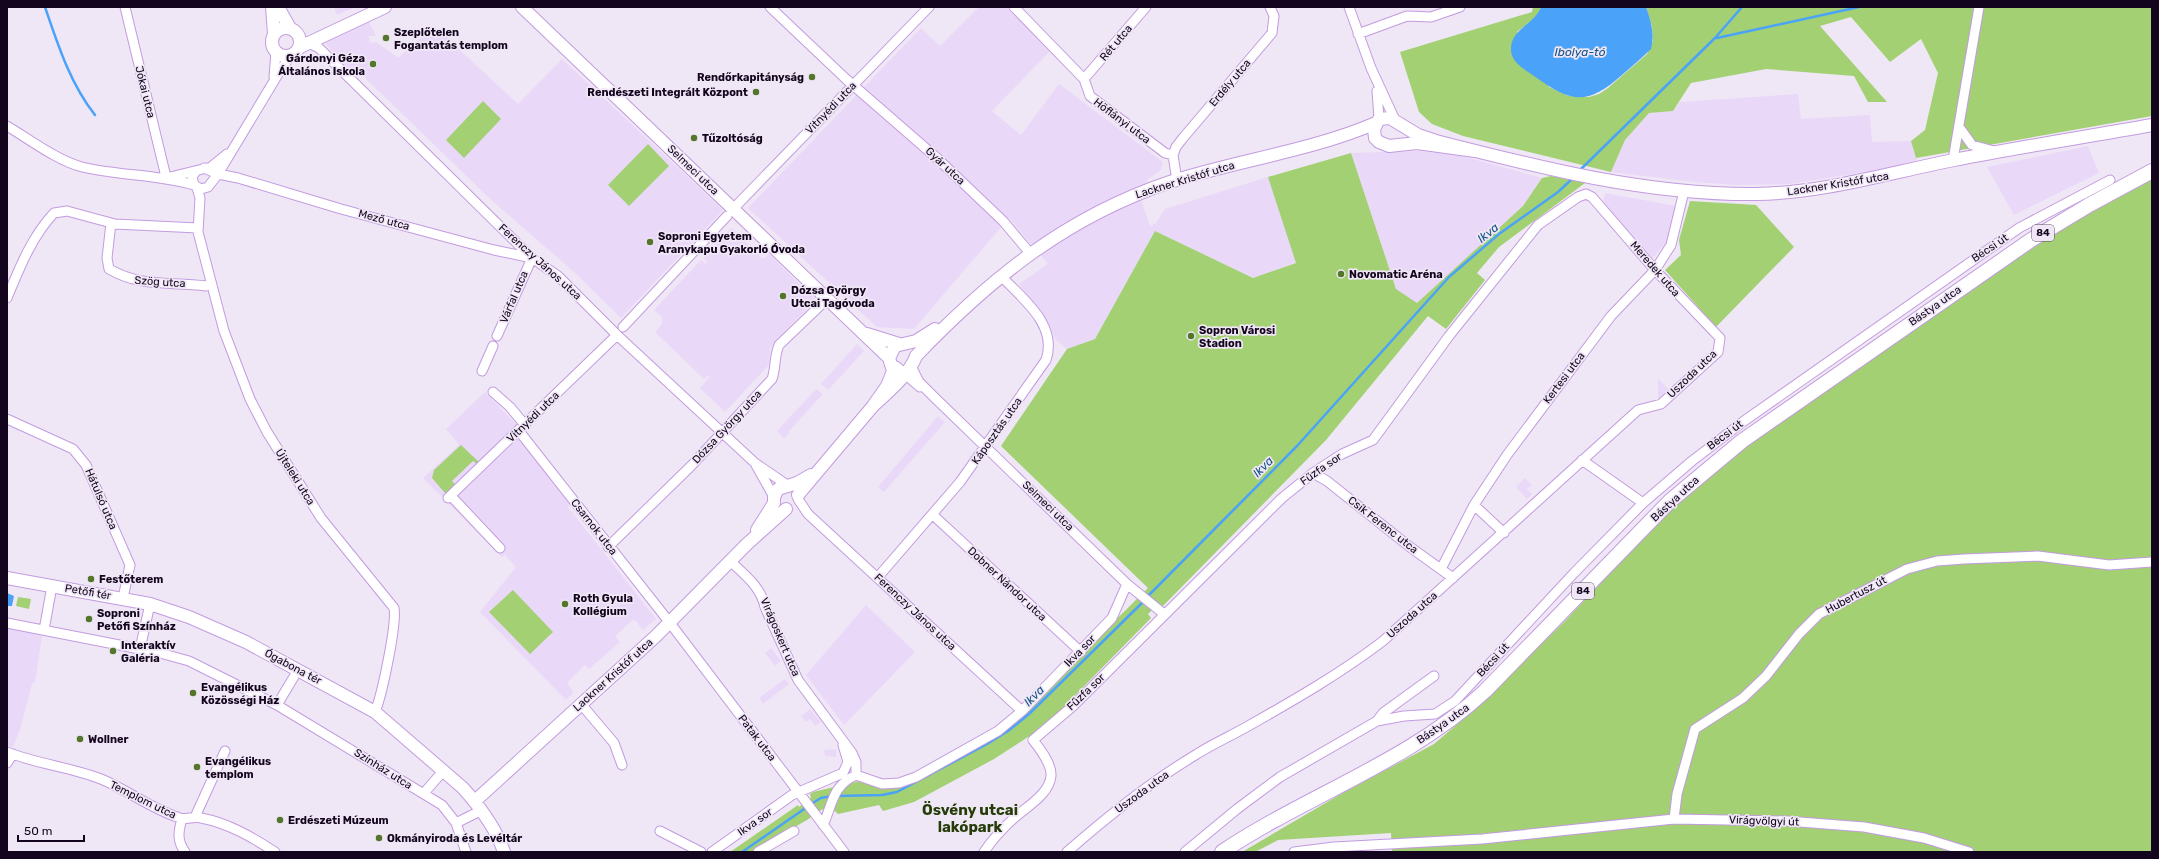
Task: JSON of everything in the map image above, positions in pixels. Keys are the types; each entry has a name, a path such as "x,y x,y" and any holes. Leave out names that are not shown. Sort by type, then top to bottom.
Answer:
{"main road":[{"name":"Bástya utca","path":"1222,852 1418,742 1455,718 1485,692 1670,501 1736,445 2031,240 2089,205 2152,171"}],"street":[{"name":"Jókai utca","path":"125,7 166,177"},
{"path":"272,7 274,34 273,42 276,52 273,83"},
{"path":"203,170 212,181 226,162 232,149 273,83 300,49 300,40 278,7"},
{"path":"276,52 283,56 300,49 385,7"},
{"name":"Selmeci utca","path":"522,7 730,212 864,333 901,363 933,396 1127,584 1154,608 1164,614"},
{"name":"Gyár utca","path":"770,7 853,86 944,164 994,212 1030,253"},
{"name":"Vitnyédi utca","path":"623,326 730,212 929,7"},
{"name":"Höflányi utca","path":"1014,7 1084,78 1090,96 1165,153 1173,155"},
{"name":"Rét utca","path":"1084,78 1146,7"},
{"name":"Erdély utca","path":"1173,155 1176,147 1183,138 1272,33 1274,16 1270,7"},
{"path":"1349,7 1370,68 1379,101 1378,121 1374,128 1376,138"},
{"path":"1358,34 1406,11 1431,17 1460,7"},
{"path":"1953,160 1979,7"},
{"path":"274,34 280,29 311,34 338,29"},
{"name":"Ferenczy János utca","path":"300,49 319,48 532,258 558,276 617,335 755,463 789,485"},
{"path":"1370,68 1402,134 1401,139 1395,144"},
{"name":"Lackner Kristóf utca","path":"475,800 670,623 747,544 793,503 825,461 873,406 890,380 893,371 901,363 1001,276 1030,253 1095,213 1124,200 1176,181 1333,139 1378,121 1390,118 1418,135 1475,151 1582,176 1616,183 1684,191 1757,194 1791,192 1842,185 1953,160 2152,125"},
{"path":"7,126 68,162 81,167 131,175 166,177 196,186"},
{"path":"1959,127 1972,145 2001,151"},
{"name":"Lackner Kristóf utca","path":"1333,139 1355,136 1376,138 1379,142 1389,146 1395,144 1417,143 1475,151"},
{"path":"166,177 211,167 232,149"},
{"path":"1173,155 1176,181"},
{"path":"226,162 232,175 238,178"},
{"name":"Újteleki utca","path":"203,170 192,177 200,198 198,228 211,284 232,357 250,399 267,432 321,518 393,604 395,612 391,638 375,712"},
{"name":"Mező utca","path":"196,186 203,189 212,181 238,178 410,227 532,258"},
{"name":"Bécsi út","path":"1185,852 1237,808 1280,777 1377,721 1404,716 1435,714 1455,701 1574,572 1643,503 1692,461 1744,421 2019,228 2110,180"},
{"name":"Újteleki utca","path":"198,228 212,181"},
{"name":"Kertesi utca","path":"1441,569 1474,505 1507,455 1611,316 1655,270 1671,245 1684,191"},
{"name":"Fűzfa sor","path":"984,852 1012,820 1044,792 1052,774 1041,749 1034,740 1073,706 1282,498 1313,472 1342,454 1373,440 1449,336 1538,225 1578,197 1586,194 1592,197"},
{"name":"Meredek utca","path":"1592,197 1655,270 1720,338"},
{"path":"7,298 29,249 43,226 54,213 67,211 111,223 198,228"},
{"name":"Szög utca","path":"111,223 107,258 109,269 129,280 140,282 206,286 211,284"},
{"name":"Várfal utca","path":"497,336 532,258"},
{"name":"Káposztás utca","path":"878,577 933,516 986,447 1046,360 1049,348 1048,337 1040,318 1001,276"},
{"name":"Dózsa György utca","path":"608,547 722,433 772,379 776,370 777,350 779,345 828,299"},
{"name":"Lackner Kristóf utca","path":"901,363 893,348 903,343 924,337 953,317"},
{"name":"Selmeci utca","path":"864,333 903,343"},
{"name":"Vitnyédi utca","path":"500,548 449,497 617,335"},
{"name":"Uszoda utca","path":"1067,852 1121,805 1161,777 1198,753 1249,726 1350,666 1383,641 1638,410 1661,404 1718,352 1720,338"},
{"path":"901,363 915,350 903,343"},
{"path":"482,371 493,346"},
{"name":"Lackner Kristóf utca","path":"873,406 901,363"},
{"name":"Csarnok utca","path":"493,392 510,407 522,428 608,547 670,623"},
{"name":"Hátulsó utca","path":"7,419 73,450 86,465 130,565 123,598"},
{"path":"1582,460 1643,503"},
{"name":"Lackner Kristóf utca","path":"747,544 774,500 778,489 807,478 825,461"},
{"name":"Ferenczy János utca","path":"755,463 774,500"},
{"name":"Csík Ferenc utca","path":"1313,472 1327,480 1453,578"},
{"path":"774,500 780,509 793,503 797,490 789,485"},
{"name":"Ferenczy János utca","path":"793,503 808,514 878,577 1022,711"},
{"path":"1474,505 1504,533"},
{"name":"Dobner Nándor utca","path":"933,516 1080,652"},
{"name":"Hubertusz út","path":"1674,819 1677,794 1695,729 1743,698 1766,676 1799,634 1819,614 1907,569 1937,561 2038,556 2109,565 2152,562"},
{"name":"Virágoskert utca","path":"730,561 763,596 765,607 798,680 840,736 856,762 856,775"},
{"name":"Petőfi tér","path":"7,578 123,598"},
{"name":"Ikva sor","path":"1022,711 1112,618 1127,584"},
{"name":"Petőfi tér","path":"44,630 52,586"},
{"name":"Ógabona tér","path":"123,598 150,604 205,624 298,670 375,712 444,770 475,800 492,826 504,852"},
{"path":"140,649 150,604"},
{"path":"7,622 44,630"},
{"name":"Patak utca","path":"670,623 804,802 844,852"},
{"name":"Színház utca","path":"44,630 140,649 189,662 277,705 445,807 456,823 466,852"},
{"path":"277,705 298,670"},
{"name":"Bécsi út","path":"1377,721 1383,713 1434,676"},
{"path":"581,704 614,743 622,766"},
{"path":"823,825 838,786 856,775 882,784 898,783 916,776 998,731 1022,711"},
{"name":"Virágoskert utca","path":"798,792 843,773 847,768 848,762 840,736"},
{"path":"195,817 225,751"},
{"path":"7,763 10,753"},
{"name":"Templom utca","path":"10,753 93,776 111,783 152,806 182,819 195,817 212,820 242,832 275,852"},
{"path":"424,793 444,770"},
{"name":"Ikva sor","path":"712,852 798,792"},
{"path":"456,823 476,813"},
{"path":"182,819 178,838 185,852"},
{"name":"Virágvölgyi út","path":"1294,852 1380,848 1557,832 1674,819 1780,821 1864,827 1924,838 1969,852"},
{"path":"660,831 701,852"},
{"path":"758,852 794,831"}],"shaded area":[{"path":"334,7 352,7 353,8 337,15"},
{"path":"979,7 1006,7 1050,51 992,111 1021,135 1059,84 1163,162 1161,170 1147,180 1142,202 1150,226 1156,223 1165,209 1268,177 1297,262 1253,278 1155,231 1095,339 1067,349 1055,339 1051,328 1019,284 1048,264 1009,218 914,329 877,327 748,208 921,28 940,46"},
{"path":"369,22 376,36 369,36 369,41 372,43 376,42 398,58 434,26 518,104 562,59 723,210 621,318 575,273 487,196 360,73 355,78 325,43"},
{"path":"1798,94 1801,119 1870,115 1872,142 1911,141 1918,164 1789,184 1737,185 1694,182 1611,172 1625,140 1649,113 1673,111 1680,102"},
{"path":"2088,146 2099,173 2014,215 1987,167"},
{"path":"1420,151 1462,156 1542,178 1523,206 1417,303 1396,289 1351,153"},
{"path":"1605,193 1676,206 1668,240 1653,258 1603,203"},
{"path":"731,228 763,259 769,254 816,300 770,348 769,365 725,412 700,388 710,376 708,375 704,379 655,332 662,324 662,317 654,310 701,260 706,264 707,262 703,258"},
{"path":"857,344 864,351 828,390 821,384"},
{"path":"1658,379 1669,390 1658,399"},
{"path":"816,389 823,394 784,438 777,431"},
{"path":"485,392 518,426 572,503 568,507 656,619 643,630 634,619 615,636 620,642 589,669 585,665 567,683 574,692 566,700 480,612 516,567 505,555 502,557 423,478 459,445 446,429"},
{"path":"938,416 945,422 884,492 878,487"},
{"path":"1525,478 1532,485 1527,489 1532,494 1527,499 1516,487"},
{"path":"866,605 915,652 844,725 806,675"},
{"path":"7,627 42,636 35,682 32,684 20,730 13,747 7,745"},
{"path":"771,648 781,661 775,666 765,653"},
{"path":"785,679 789,684 763,704 759,698"},
{"path":"810,709 821,722 815,726 810,719 806,722 801,716"},
{"path":"836,749 836,757 825,756 824,750"}],"green space":[{"path":"1533,7 1541,7 1538,15 1517,32 1549,87 1566,95 1589,97 1599,94 1608,88 1647,54 1653,41 1652,26 1646,7 2152,7 2152,116 1916,158 1911,141 1925,130 1938,73 1921,39 1890,62 1851,17 1820,26 1887,102 1868,102 1854,76 1766,69 1691,83 1673,111 1649,113 1625,140 1611,172 1463,136 1432,124 1419,112 1400,52 1532,12"},
{"path":"483,101 501,119 464,158 446,140"},
{"path":"648,144 669,166 629,206 608,185"},
{"path":"1351,153 1396,289 1417,303 1523,206 1542,178 1551,176 1585,183 1499,247 1477,273 1485,280 1446,329 1428,316 1326,440 1163,606 1158,604 1148,614 1151,618 1045,726 994,759 914,802 883,811 879,805 838,814 830,807 821,810 807,820 751,852 730,852 798,805 799,807 811,798 810,794 813,792 860,781 885,785 901,783 1004,725 1029,706 1148,588 1001,446 1067,349 1095,339 1155,231 1253,278 1296,263 1268,177"},
{"path":"2152,177 2152,852 1392,852 1391,833 1278,840 1255,852 1242,852 1341,794 1434,744 1474,710 1565,621 1687,491 1760,433 2035,244"},
{"path":"1690,201 1756,205 1794,247 1716,327 1665,270 1681,255 1679,240"},
{"path":"461,445 480,463 478,465 473,461 452,481 457,486 448,494 445,493 432,478 434,470"},
{"path":"513,590 553,632 530,654 489,612"},
{"path":"18,597 31,599 29,609 16,606"}],"water":[{"name":"Ibolya-tó","path":"1541,7 1646,7 1651,22 1651,49 1610,85 1599,92 1589,96 1579,97 1569,96 1558,92 1519,65 1513,58 1511,50 1514,37 1534,18"},
{"path":"7,593 14,596 12,606 7,606"}],"waterway":[{"path":"45,7 60,49 78,90 95,115"},
{"name":"Ikva","path":"1579,171 1715,38 1742,7"},
{"path":"1717,38 1859,7"},
{"name":"Ikva","path":"1147,597 1297,446 1449,277 1499,234 1558,192 1573,178"},
{"name":"Ikva","path":"837,796 882,795 897,792 987,744 1008,731 1029,714 1144,601"},
{"name":"Ikva","path":"811,804 821,798 832,796"},
{"name":"Ikva","path":"742,852 807,807"}],"place":[{"name":"Szeplőtelen Fogantatás templom","path":"386,38"},
{"name":"Gárdonyi Géza Általános Iskola","path":"373,64"},
{"name":"Rendőrkapitányság","path":"812,77"},
{"name":"Rendészeti Integrált Központ","path":"756,92"},
{"name":"Tűzoltóság","path":"694,138"},
{"name":"Soproni Egyetem Aranykapu Gyakorló Óvoda","path":"650,242"},
{"name":"Novomatic Aréna","path":"1341,274"},
{"name":"Dózsa György Utcai Tagóvoda","path":"783,296"},
{"name":"Sopron Városi Stadion","path":"1191,336"},
{"name":"Festőterem","path":"91,579"},
{"name":"Roth Gyula Kollégium","path":"565,604"},
{"name":"Soproni Petőfi Színház","path":"89,619"},
{"name":"Interaktív Galéria","path":"113,651"},
{"name":"Evangélikus Közösségi Ház","path":"193,693"},
{"name":"Wollner","path":"80,739"},
{"name":"Evangélikus templom","path":"197,767"},
{"name":"Erdészeti Múzeum","path":"280,820"},
{"name":"Okmányiroda és Levéltár","path":"379,838"}],"district":[{"name":"Ösvény utcai lakópark","path":"970,818"}]}
